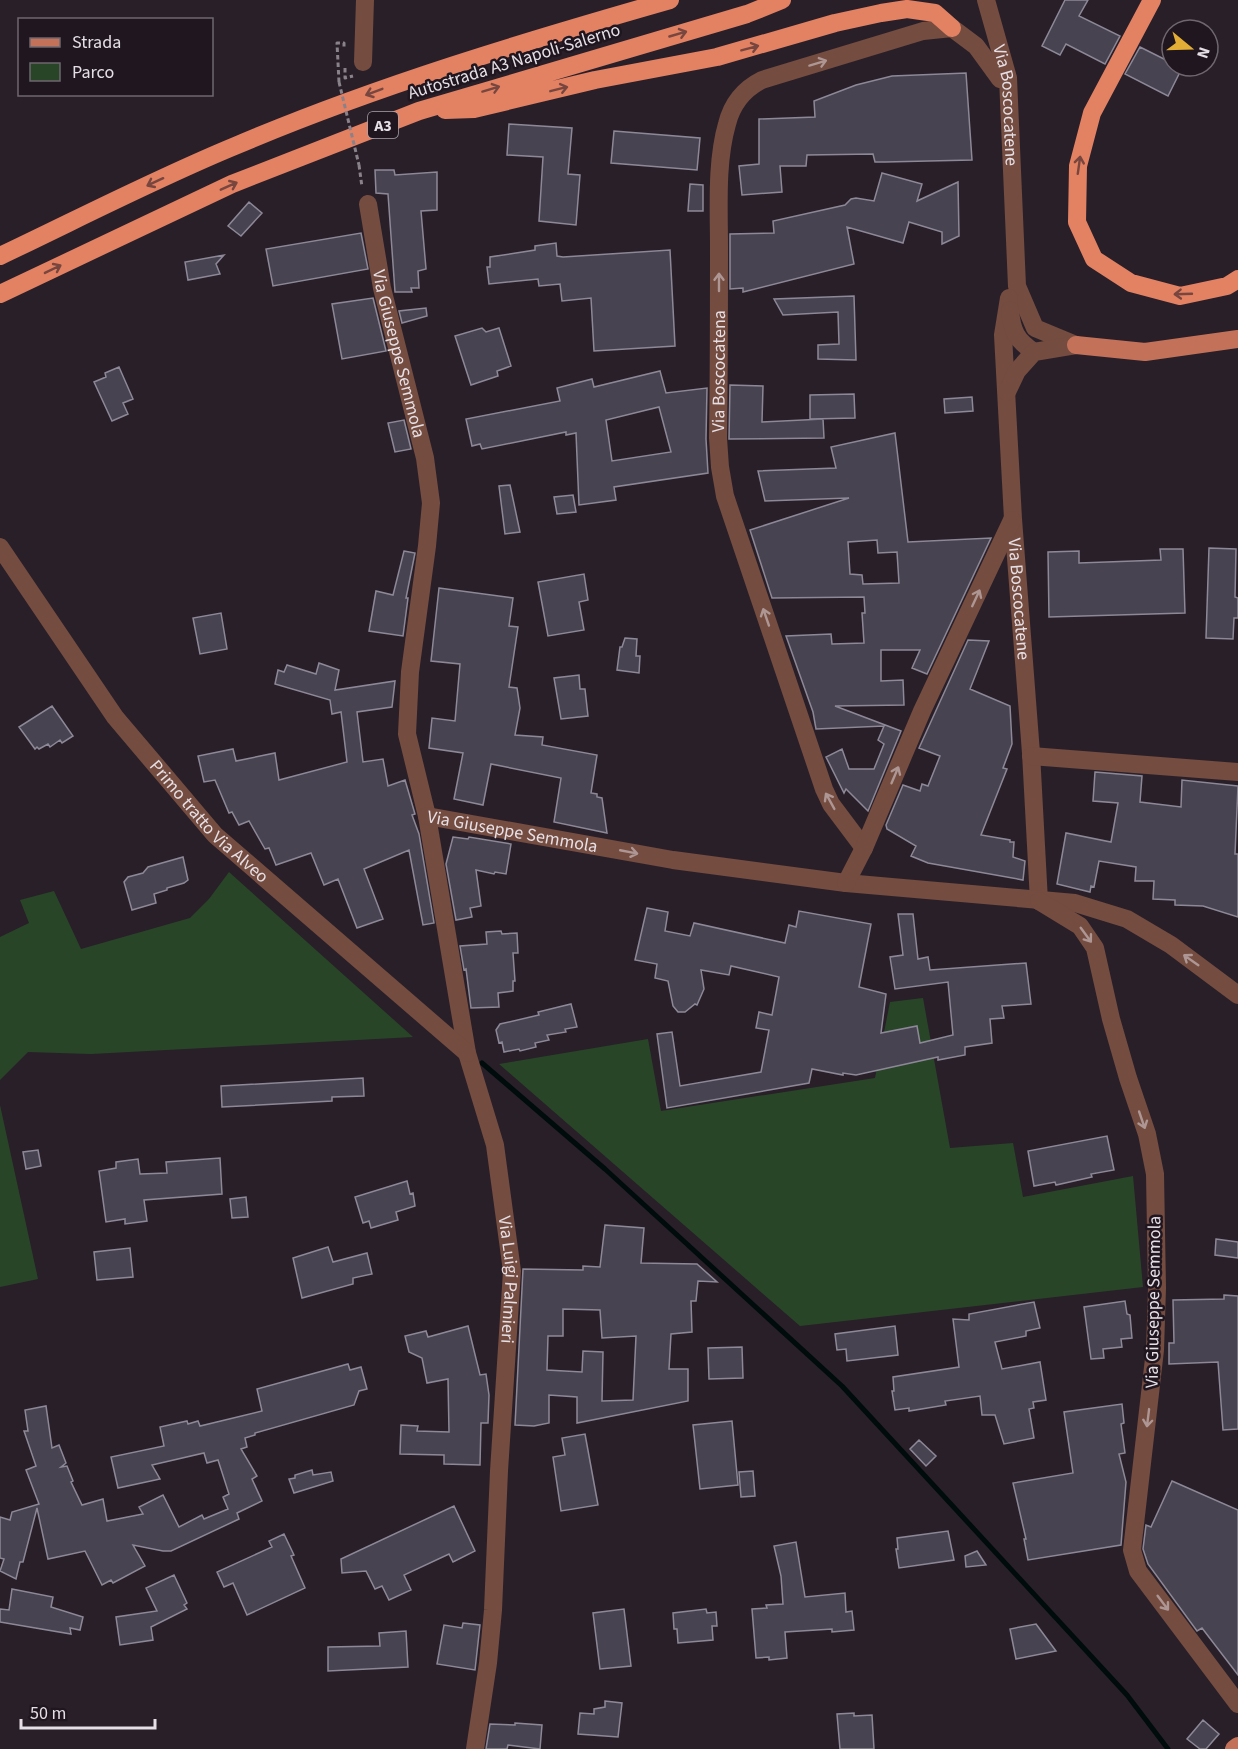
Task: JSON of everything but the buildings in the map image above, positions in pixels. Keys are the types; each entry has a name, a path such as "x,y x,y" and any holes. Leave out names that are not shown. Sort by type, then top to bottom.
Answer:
{"highway":[{"name":"Autostrada A3 Napoli-Salerno","path":"0,256 224,151 321,112 418,76 670,0"},
{"name":"Autostrada A3 Napoli-Salerno","path":"0,294 232,184 419,111 747,14 782,0"},
{"path":"1152,0 1092,114 1078,166 1077,222 1094,259 1131,283 1180,296 1227,286 1238,279"},
{"path":"419,111 474,109 595,80 717,57 834,23 881,12 908,9 935,14 952,28"}],"main road":[{"path":"1076,345 1145,352 1238,339"},
{"path":"1234,1749 1238,1746"}],"street":[{"path":"363,62 364,0"},
{"name":"Via Boscocatene","path":"977,0 1000,79 1013,292"},
{"name":"Via Boscocatene","path":"986,0 1008,78 1013,292 1007,330 1007,394 1013,519 1039,900"},
{"path":"952,28 976,46 1000,79"},
{"name":"Via Boscocatena","path":"864,848 831,804 824,789 725,496 718,438 719,179 726,126 732,108 750,86 762,80 923,31 952,28"},
{"name":"Via Giuseppe Semmola","path":"368,204 382,288 425,458 431,503 410,672 407,734 427,816 673,861 846,883 1075,903 1127,919 1171,945 1238,995"},
{"path":"1013,292 1035,328 1076,345"},
{"path":"1007,330 1034,352"},
{"path":"1007,394 1017,371 1034,352 1076,345"},
{"path":"846,883 864,848 922,711 1013,519"},
{"name":"Primo tratto Via Alveo","path":"0,547 115,717 215,835 467,1053"},
{"path":"1030,756 1238,772"},
{"name":"Via Luigi Palmieri","path":"427,816 467,1053 495,1145 512,1271 498,1471 493,1610 488,1663 475,1749"},
{"name":"Via Giuseppe Semmola","path":"1039,900 1080,926 1095,948 1114,1029 1147,1134 1155,1174 1157,1288 1155,1350 1132,1550 1138,1571 1238,1704"}],"path":[{"path":"339,81 359,165"}],"green space":[{"path":"229,872 413,1037 91,1054 28,1052 0,1080 0,937 29,923 20,900 54,891 81,949 190,918 209,899"},
{"path":"923,998 950,1148 1013,1143 1023,1197 1133,1176 1143,1287 800,1326 499,1064 648,1039 661,1111 875,1078 890,1002"},
{"path":"0,1105 38,1279 0,1287"}],"waterway":[{"path":"482,1063 605,1169 842,1386 1127,1695 1168,1749"}]}
